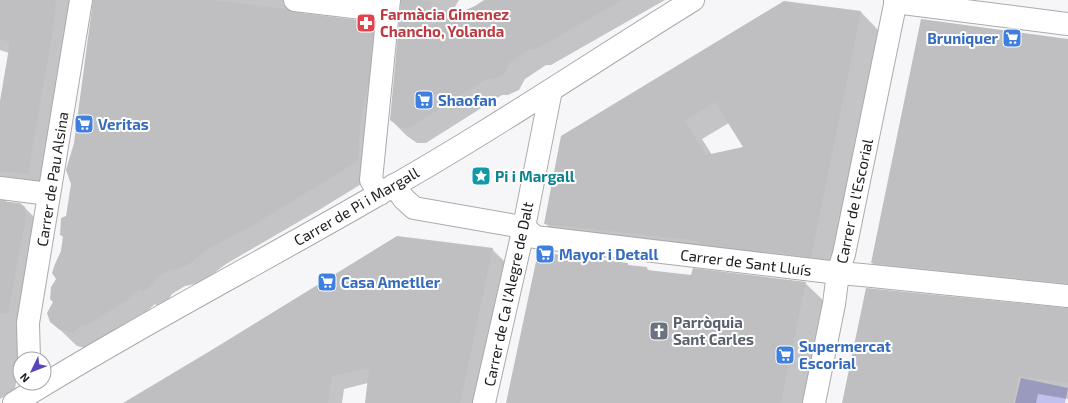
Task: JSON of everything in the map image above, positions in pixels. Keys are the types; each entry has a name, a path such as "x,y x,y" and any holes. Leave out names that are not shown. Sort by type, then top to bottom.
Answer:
{"street":[{"name":"Carrer de Pau Alsina","path":"29,351 28,323 81,0"},
{"path":"295,0 388,6"},
{"name":"Carrer de Pi i Margall","path":"52,378 387,190 551,90 693,0"},
{"path":"896,1 1068,24"},
{"name":"Carrer de l'Escorial","path":"814,403 834,304 838,273 844,254 896,1"},
{"name":"Carrer de Sant Lluís","path":"388,6 372,180 404,199 414,208 517,226 535,237 838,273 1068,296"},
{"name":"Carrer de Ca l'Alegre de Dalt","path":"484,403 517,226 551,90"},
{"path":"0,188 49,194"},
{"name":"Carrer de Pi i Margall","path":"14,403 31,391"}],"shaded area":[{"path":"1021,378 1068,388 1065,403 1015,403"}],"building":[{"path":"0,0 56,0 53,29 28,174 0,171 0,101 10,42 0,39"},
{"path":"93,0 211,0 287,9 294,12 374,22 369,78 360,127 358,159 355,163 253,225 210,248 189,264 169,270 157,278 150,287 142,292 139,289 127,300 87,325 83,324 73,333 60,330 50,322 47,313 53,302 50,299 51,287 56,279 52,273 61,251 63,236 60,235 61,218 66,216 71,184 66,170 74,143"},
{"path":"401,0 433,2 419,30 475,6 484,0 622,0 535,50 530,49 509,63 504,75 492,79 486,79 409,128 401,128 390,120"},
{"path":"784,1 861,11 811,257 700,244 701,242 682,239 544,224 561,136","holes":["715,102 743,147 706,155 685,121"]},
{"path":"921,19 1068,39 1068,283 871,263"},
{"path":"0,201 20,203 25,207 26,216 8,314 0,313"},
{"path":"397,236 493,248 460,403 365,403 369,368 332,376 328,403 123,403 210,351"},
{"path":"538,252 628,263 628,265 647,267 647,270 691,275 693,268 806,282 781,403 506,403"},
{"path":"866,288 1068,308 1068,383 1019,376 1013,403 842,403"}],"place":[{"name":"Farmàcia Gimenez Chancho, Yolanda","path":"366,23"},
{"name":"Bruniquer","path":"1012,38"},
{"name":"Shaofan","path":"424,100"},
{"name":"Veritas","path":"84,124"},
{"name":"Pi i Margall","path":"481,176"},
{"name":"Mayor i Detall","path":"545,254"},
{"name":"Casa Ametller","path":"327,282"},
{"name":"Parròquia Sant Carles","path":"659,331"},
{"name":"Supermercat Escorial","path":"785,355"}]}
